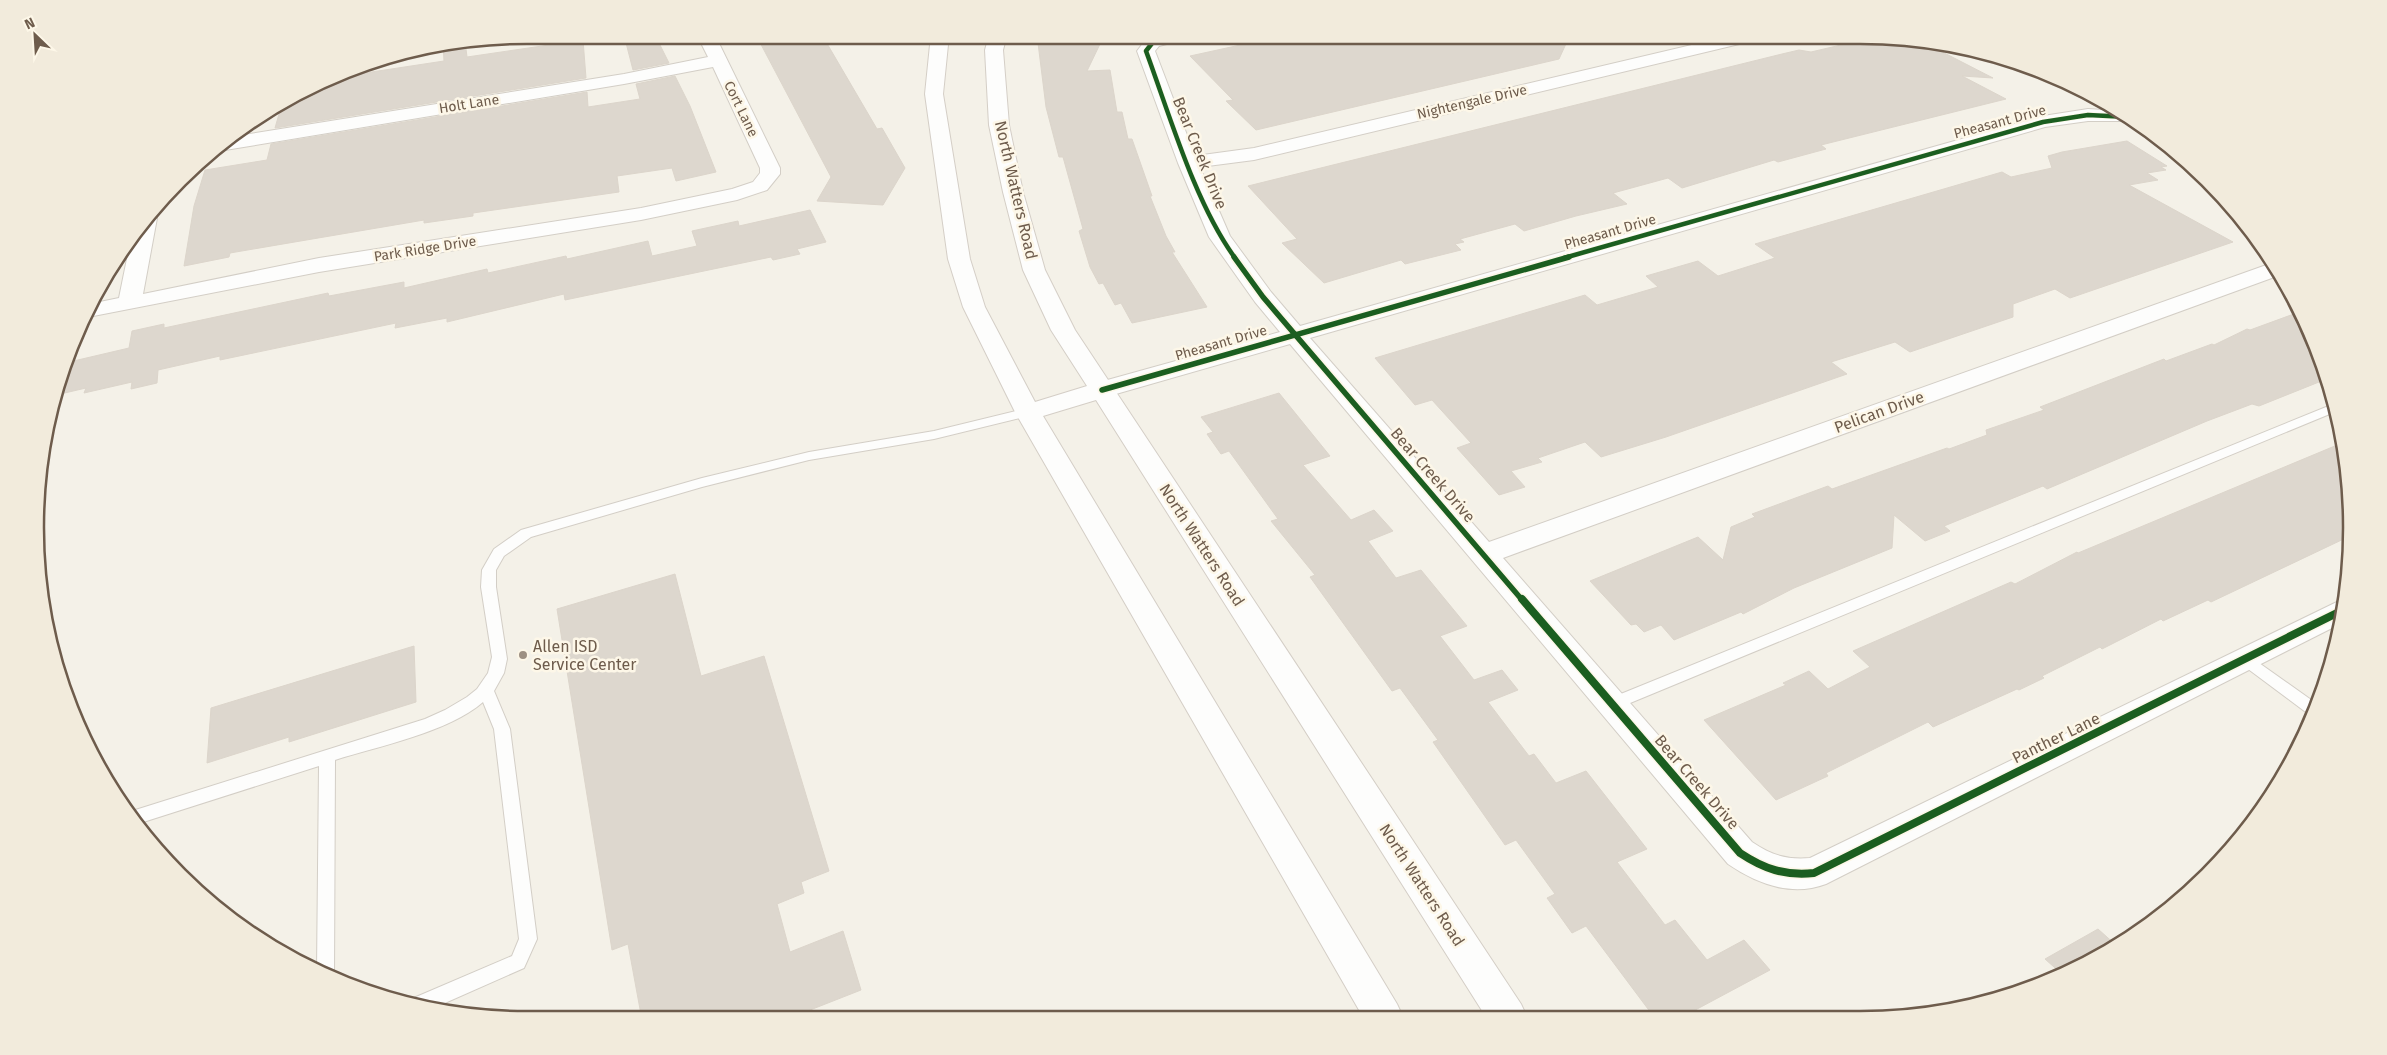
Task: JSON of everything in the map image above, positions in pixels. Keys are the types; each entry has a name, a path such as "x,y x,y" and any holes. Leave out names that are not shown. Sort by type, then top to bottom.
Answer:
{"street":[{"name":"Cort Lane","path":"710,44 770,168 770,174 764,182"},
{"path":"939,44 934,94 956,228 959,259 974,308 1028,412 1380,1011"},
{"name":"North Watters Road","path":"996,44 994,50 999,125 1013,192 1034,270 1063,330 1504,1011"},
{"name":"Bear Creek Drive","path":"1150,44 1146,50 1188,163 1220,237 1263,297 1740,853 1757,865 1776,873"},
{"name":"Nightengale Drive","path":"1188,163 1254,154 1718,44"},
{"name":"Holt Lane","path":"235,142 624,79 718,61"},
{"name":"Pheasant Drive","path":"1028,412 2043,122 2088,115 2113,116"},
{"name":"Park Ridge Drive","path":"96,310 320,265 641,214 737,194 764,182"},
{"path":"130,302 143,235"},
{"name":"Pelican Drive","path":"1483,555 2269,271"},
{"name":"Panther Lane","path":"1776,873 1796,875 1814,873 2335,614"}],"lane":[{"path":"1612,704 2329,410"},
{"path":"139,816 450,716 470,704 486,690 496,674 499,659 488,582 489,569 496,556 509,543 526,533 675,490 793,460 934,435 1028,412"},
{"path":"2246,659 2309,706"},
{"path":"428,1001 518,962 528,939 502,729 486,690"},
{"path":"326,967 327,756"}],"building":[{"path":"556,44 583,44 586,78 275,128 279,113 314,94 360,74 444,61 443,51 464,48 466,48 467,57"},
{"path":"626,44 660,44 669,63 633,70"},
{"path":"761,44 827,44 877,129 882,128 905,168 883,205 817,201 831,177"},
{"path":"1038,44 1100,44 1087,71 1110,70 1117,112 1122,112 1128,139 1132,139 1152,196 1150,196 1166,236 1175,252 1172,252 1207,307 1132,323 1121,303 1115,305 1103,283 1099,284 1090,267 1079,231 1083,229 1063,157 1059,157 1046,107"},
{"path":"1245,44 1566,44 1559,59 1256,130 1226,101 1233,100 1190,56"},
{"path":"1845,44 1891,45 1940,51 1993,78 1962,76 2006,99 1821,145 1826,149 1778,162 1774,160 1682,188 1668,178 1613,193 1627,204 1524,231 1515,224 1460,239 1464,242 1455,244 1461,250 1405,264 1401,260 1324,283 1282,243 1297,239 1248,186 1782,54 1799,50 1811,52"},
{"path":"675,76 690,106 716,172 676,181 672,168 617,176 619,192 473,213 473,216 424,223 424,220 230,253 229,257 184,266 194,206 205,170 267,160 271,144 587,92 588,107 640,99 636,84"},
{"path":"2127,141 2167,166 2161,167 2166,170 2147,173 2158,180 2129,185 2233,242 2070,298 2055,289 2013,304 2013,317 1910,352 1895,342 1831,362 1847,374 1666,437 1601,457 1585,442 1538,458 1542,462 1511,471 1525,487 1499,495 1457,448 1471,443 1432,400 1415,405 1375,358 1585,295 1597,305 1658,287 1646,276 1698,261 1718,276 1775,258 1755,244 2002,172 2011,177 2052,168 2048,156 2062,152"},
{"path":"810,210 826,242 797,249 800,254 773,260 771,257 565,300 564,294 447,322 447,318 395,328 396,323 220,360 220,356 158,370 157,383 131,389 132,382 84,393 86,388 63,393 73,361 129,348 132,331 164,324 164,328 328,293 329,296 404,282 404,288 487,269 488,273 566,256 567,259 648,241 652,256 697,246 692,231 738,221 739,226"},
{"path":"2293,314 2321,381 2259,406 2252,404 2207,421 2047,489 2043,486 1944,526 1950,531 1925,541 1894,515 1892,548 1794,588 1743,614 1741,612 1674,640 1661,625 1644,632 1636,624 1631,625 1590,581 1698,537 1723,560 1731,527 1755,517 1752,514 1828,486 1832,489 1987,435 1986,430 2044,410 2040,407 2164,359 2166,361 2212,344 2214,345 2247,329 2250,330"},
{"path":"1279,393 1330,456 1303,465 1351,520 1374,510 1393,531 1368,541 1396,578 1421,570 1467,626 1440,636 1474,680 1502,670 1518,690 1488,702 1529,756 1534,754 1556,783 1586,771 1647,849 1617,862 1665,925 1675,920 1707,960 1744,940 1770,970 1693,1011 1650,1011 1586,926 1572,933 1547,898 1555,894 1516,840 1505,845 1433,742 1438,740 1400,688 1392,691 1310,577 1315,575 1271,521 1278,519 1229,451 1221,454 1207,434 1213,432 1201,417"},
{"path":"2336,445 2342,496 2343,539 2211,602 2208,600 2163,621 2161,619 2102,649 2100,647 2042,676 2044,678 2019,690 2017,689 1933,727 1928,722 1826,773 1828,776 1776,800 1704,720 1786,685 1783,683 1809,671 1828,689 1870,667 1853,651 2011,582 2015,584 2078,553"},
{"path":"675,574 701,676 764,656 829,871 801,882 804,893 777,904 790,952 843,931 861,990 808,1011 640,1011 628,944 612,950 557,609"},
{"path":"414,646 416,702 289,742 289,737 207,763 211,708"},
{"path":"2098,929 2111,940 2056,969 2045,959"}],"cycle path":[{"path":"1151,44 1146,51 1188,163 1220,237 1263,297 1740,853 1757,864 1784,873 1814,873 2335,614"},
{"path":"1102,390 2043,122 2088,115 2113,116"}],"place":[{"name":"Allen ISD Service Center","path":"523,655"}]}
